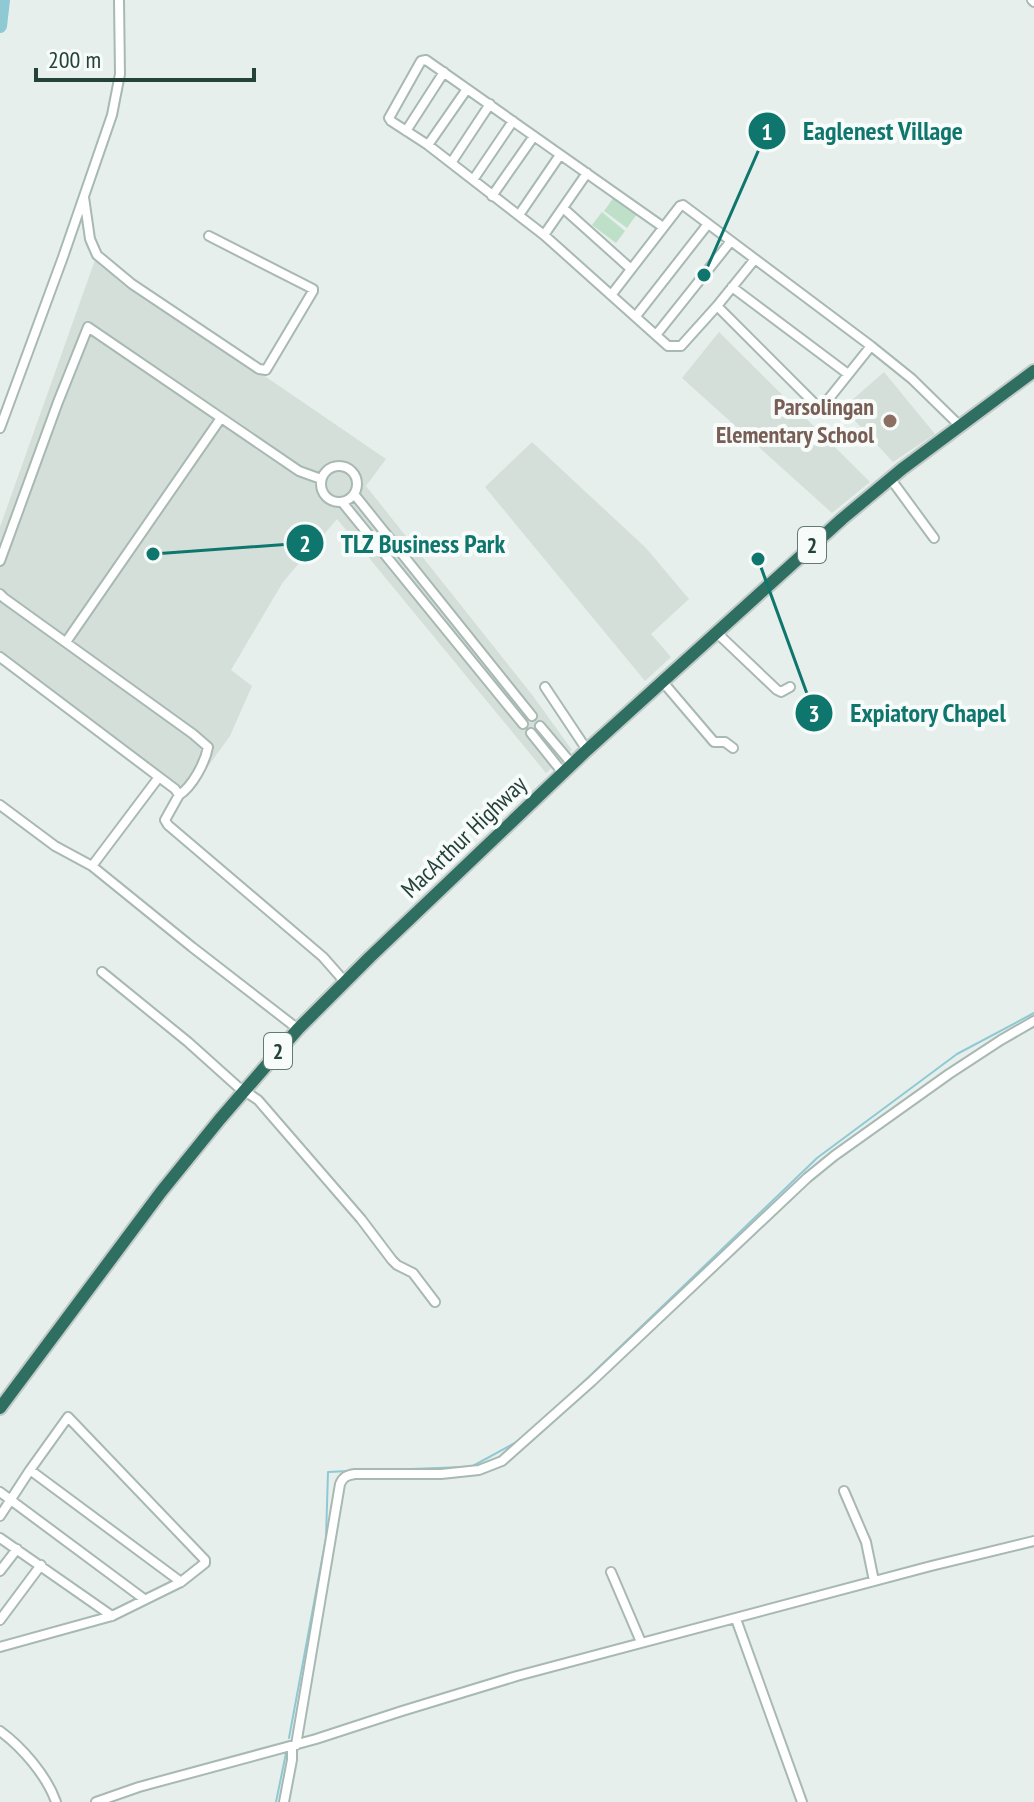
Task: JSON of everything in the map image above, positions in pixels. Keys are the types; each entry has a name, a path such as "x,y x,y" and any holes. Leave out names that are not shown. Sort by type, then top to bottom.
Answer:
{"highway":[{"name":"MacArthur Highway","path":"0,1408 186,1159 298,1029 587,750 807,550 890,478 1034,371"}],"street":[{"path":"0,428 112,115 120,74 119,0"},
{"path":"663,227 426,60 421,61 389,118 544,235 668,346 681,346 755,259"},
{"path":"406,131 444,72"},
{"path":"428,145 467,89"},
{"path":"451,163 490,104"},
{"path":"473,180 513,121"},
{"path":"492,196 534,136"},
{"path":"519,215 560,155"},
{"path":"544,235 587,173"},
{"path":"84,197 90,239 97,255 132,284 259,369 266,370 313,289 209,236"},
{"path":"612,294 683,205 871,346 912,379 960,426"},
{"path":"563,208 631,269"},
{"path":"636,316 708,224"},
{"path":"656,335 731,241"},
{"path":"732,287 848,374"},
{"path":"717,306 815,404 823,406 871,346"},
{"path":"0,561 88,327 299,471 321,479"},
{"path":"66,642 221,418"},
{"path":"342,466 351,471 357,479 354,494 342,502 333,502 321,488 324,473 332,467 342,466"},
{"path":"890,478 934,538"},
{"path":"354,494 532,716"},
{"path":"342,502 523,724"},
{"path":"392,563 402,554"},
{"path":"0,594 208,747 198,771 165,820 323,957 345,982"},
{"path":"434,615 444,606"},
{"path":"716,632 777,690 781,692 790,687"},
{"path":"0,657 146,765 179,795"},
{"path":"477,667 485,657"},
{"path":"662,681 714,742 725,742 733,748"},
{"path":"545,687 587,750"},
{"path":"540,726 567,769"},
{"path":"531,733 567,769"},
{"path":"92,866 159,777"},
{"path":"0,805 55,846 92,866 298,1029"},
{"path":"102,972 237,1086 258,1100 361,1219 392,1260 413,1273 435,1302"},
{"path":"284,1802 340,1484 345,1477 355,1474 465,1472 502,1461 825,1163 976,1055 1034,1021"},
{"path":"0,1516 66,1418 69,1418 205,1560 204,1565 181,1582 112,1616 0,1647"},
{"path":"30,1470 181,1582"},
{"path":"844,1491 866,1542 874,1581"},
{"path":"0,1492 144,1599"},
{"path":"0,1538 112,1616"},
{"path":"96,1802 493,1683 1034,1541"},
{"path":"0,1571 17,1549"},
{"path":"0,1620 41,1565"},
{"path":"611,1572 641,1642"},
{"path":"736,1619 802,1802"},
{"path":"0,1731 24,1752 56,1802"}],"shaded area":[{"path":"95,260 386,459 366,486 533,696 572,750 546,773 337,519 283,582 231,670 252,686 230,736 187,795 0,654 0,527"},
{"path":"719,332 870,482 832,513 682,378"},
{"name":"Parsolingan Elementary School","path":"884,372 935,434 893,462 843,408"},
{"path":"532,442 646,548 689,599 651,634 671,657 645,681 485,487"}],"green space":[{"path":"614,197 637,214 627,228 604,211"},
{"path":"602,212 625,231 616,243 592,225"}],"waterway":[{"path":"0,26 3,0"},
{"path":"571,1394 817,1158 957,1054 1034,1013"},
{"path":"471,1467 522,1439"},
{"path":"384,1470 465,1467"},
{"path":"289,1738 326,1538 328,1472 349,1471"},
{"path":"276,1802 286,1753"}],"place":[{"name":"Eaglenest Village","path":"704,275"},
{"name":"Parsolingan Elementary School","path":"890,421"},
{"name":"TLZ Business Park","path":"153,554"},
{"name":"Expiatory Chapel","path":"758,559"}]}
